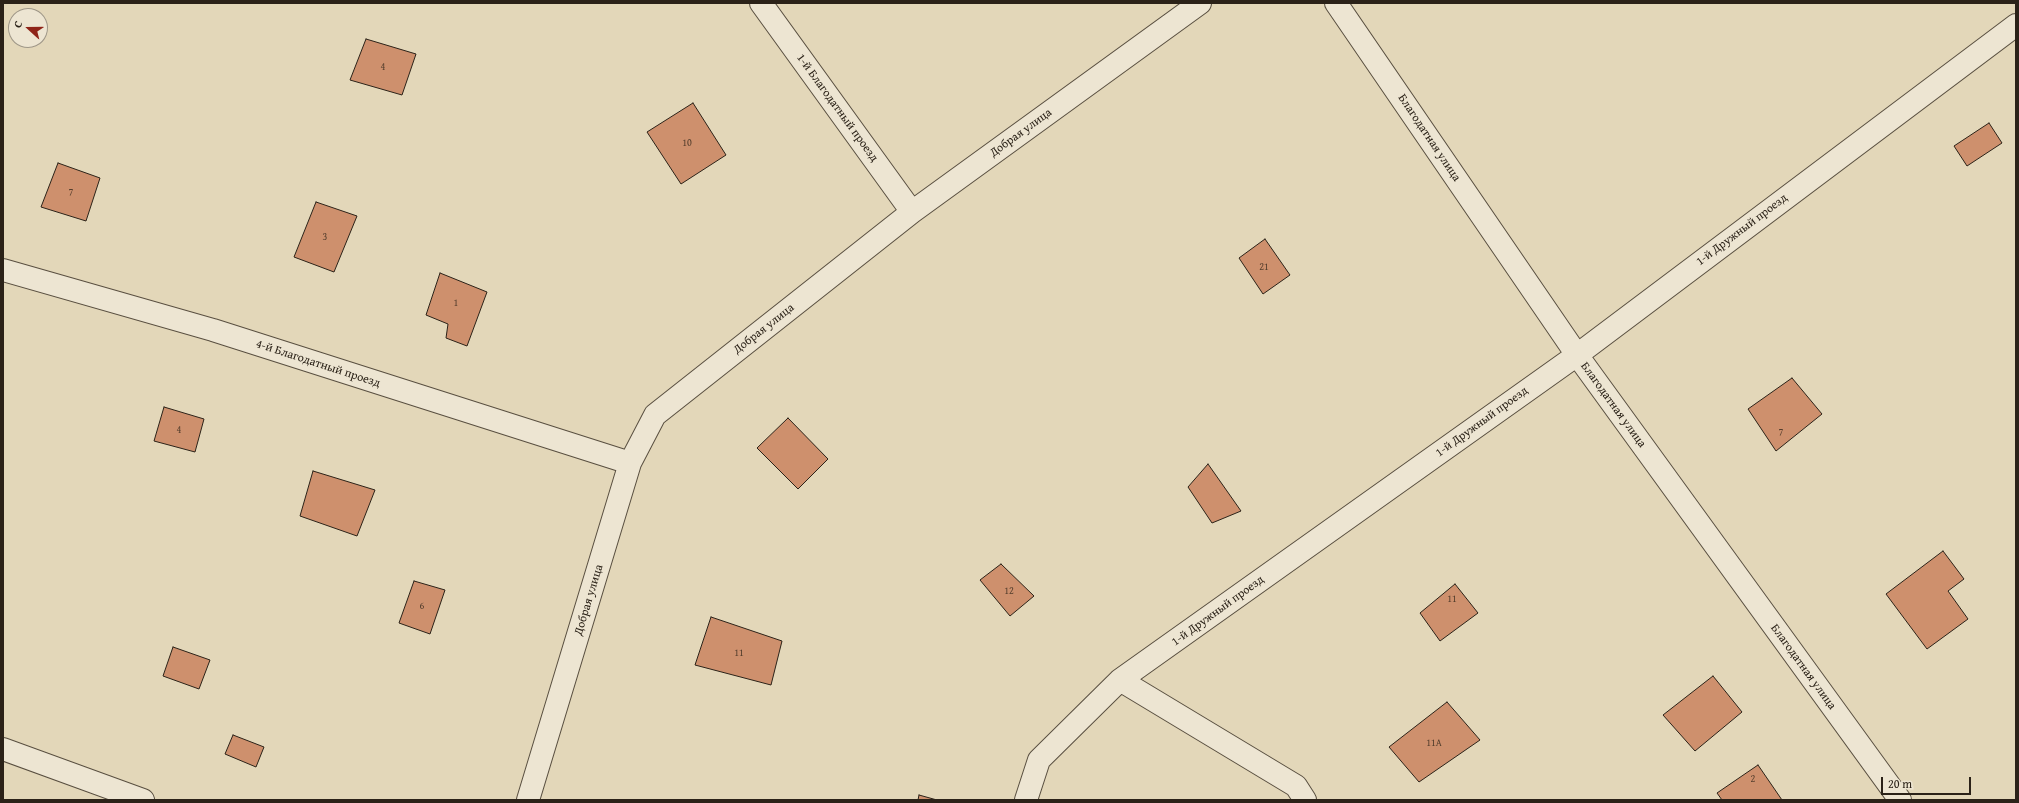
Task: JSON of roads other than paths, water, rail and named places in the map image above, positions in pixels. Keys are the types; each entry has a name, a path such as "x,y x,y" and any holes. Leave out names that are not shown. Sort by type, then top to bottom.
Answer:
{"street":[{"name":"1-й Благодатный проезд","path":"761,3 912,212"},
{"name":"Добрая улица","path":"528,800 630,463 655,415 912,212 1200,3"},
{"name":"Благодатная улица","path":"1336,3 1577,355 1900,800"},
{"name":"1-й Дружный проезд","path":"1026,800 1039,760 1120,680 1577,355 2016,25"},
{"name":"4-й Благодатный проезд","path":"3,270 213,330 630,463"},
{"path":"1120,680 1296,786 1306,800"},
{"path":"3,749 143,800"}]}
